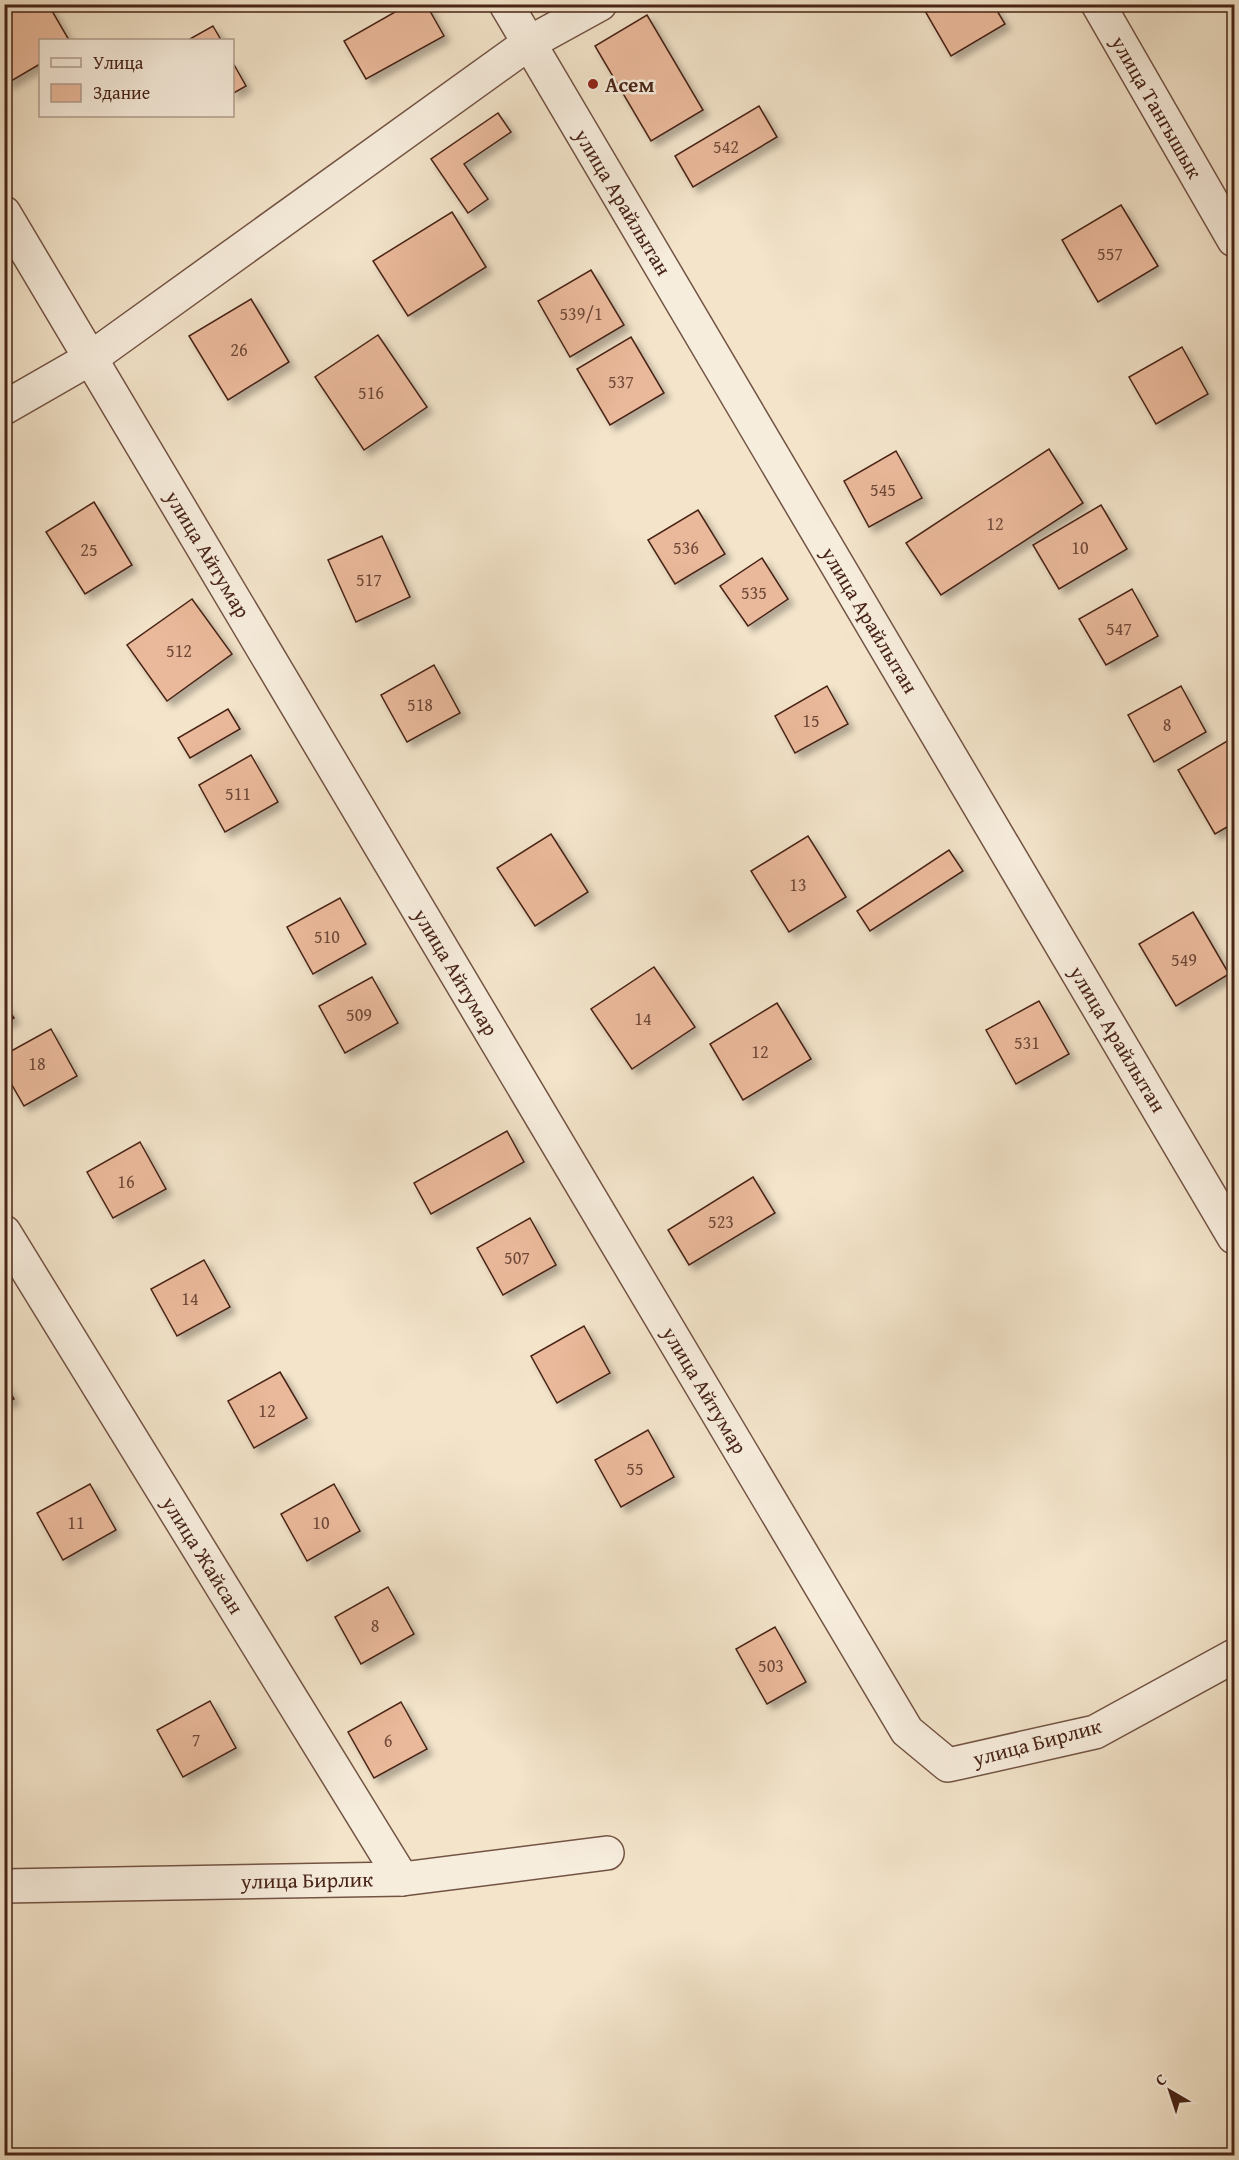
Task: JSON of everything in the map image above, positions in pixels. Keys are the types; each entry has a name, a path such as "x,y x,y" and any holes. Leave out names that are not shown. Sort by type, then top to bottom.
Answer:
{"street":[{"name":"улица Арайлытан","path":"506,4 1234,1237"},
{"path":"4,408 91,358 529,43 600,4"},
{"name":"улица Тангышык","path":"1098,4 1234,240"},
{"name":"улица Айтумар","path":"4,213 907,1731"},
{"name":"улица Жайсан","path":"4,1232 402,1879"},
{"name":"улица Бирлик","path":"907,1731 948,1765 982,1758 1095,1732 1234,1656"},
{"name":"улица Бирлик","path":"4,1886 402,1879 607,1853"}],"building":[{"path":"23,4 48,4 68,39 39,39 39,65 6,84 4,15"},
{"path":"409,4 426,4 444,36 366,79 344,41"},
{"path":"936,4 993,4 1005,24 951,56 925,11"},
{"path":"647,15 703,110 651,141 595,46"},
{"path":"213,26 220,39 190,39"},
{"path":"234,65 246,86 234,93"},
{"path":"759,106 777,137 693,187 675,156"},
{"path":"498,113 511,132 464,164 488,199 468,213 431,159"},
{"path":"1121,205 1158,266 1098,302 1062,240"},
{"path":"452,212 486,267 408,316 373,261"},
{"path":"591,270 624,325 570,357 538,301"},
{"path":"251,299 289,362 228,400 189,336"},
{"path":"378,335 427,407 364,450 315,377"},
{"path":"631,337 664,393 610,425 577,369"},
{"path":"1182,347 1208,394 1156,424 1129,377"},
{"path":"1049,449 1083,503 941,595 906,543"},
{"path":"896,451 922,498 869,527 844,481"},
{"path":"94,502 132,565 85,594 46,532"},
{"path":"1101,505 1127,549 1059,589 1033,545"},
{"path":"698,510 725,554 675,584 648,540"},
{"path":"382,536 410,597 356,622 328,560"},
{"path":"762,558 788,599 748,626 720,586"},
{"path":"1132,589 1158,636 1106,665 1079,619"},
{"path":"192,599 232,654 167,701 127,645"},
{"path":"434,665 460,713 407,742 381,695"},
{"path":"827,686 848,724 795,753 775,716"},
{"path":"1181,686 1206,732 1154,762 1128,715"},
{"path":"228,709 240,729 190,758 178,738"},
{"path":"1234,737 1234,823 1215,834 1178,770"},
{"path":"251,755 278,802 225,832 199,785"},
{"path":"551,834 588,892 535,926 497,868"},
{"path":"808,836 846,897 789,932 751,871"},
{"path":"949,850 963,871 870,931 857,911"},
{"path":"340,898 366,944 313,974 287,927"},
{"path":"1193,912 1229,974 1176,1006 1139,944"},
{"path":"654,967 695,1027 632,1069 591,1009"},
{"path":"372,977 398,1023 345,1053 319,1006"},
{"path":"1039,1001 1069,1054 1016,1084 986,1030"},
{"path":"4,1003 14,1018 4,1024"},
{"path":"777,1003 811,1059 743,1100 710,1044"},
{"path":"51,1029 77,1076 24,1106 4,1071 4,1055"},
{"path":"507,1131 524,1162 431,1214 414,1183"},
{"path":"140,1142 166,1189 113,1218 87,1172"},
{"path":"753,1177 775,1213 689,1265 668,1230"},
{"path":"530,1218 556,1265 503,1295 477,1248"},
{"path":"204,1260 230,1307 177,1336 151,1289"},
{"path":"584,1326 610,1373 557,1403 531,1356"},
{"path":"280,1372 307,1418 254,1448 228,1401"},
{"path":"4,1382 14,1399 4,1404"},
{"path":"648,1430 674,1477 621,1507 595,1460"},
{"path":"90,1484 116,1530 63,1560 37,1513"},
{"path":"334,1484 360,1531 307,1561 281,1514"},
{"path":"388,1587 414,1634 361,1664 335,1617"},
{"path":"775,1627 806,1682 767,1704 736,1649"},
{"path":"210,1701 236,1748 183,1777 157,1730"},
{"path":"401,1702 427,1749 374,1778 348,1732"}],"place":[{"name":"Асем","path":"593,84"}]}
